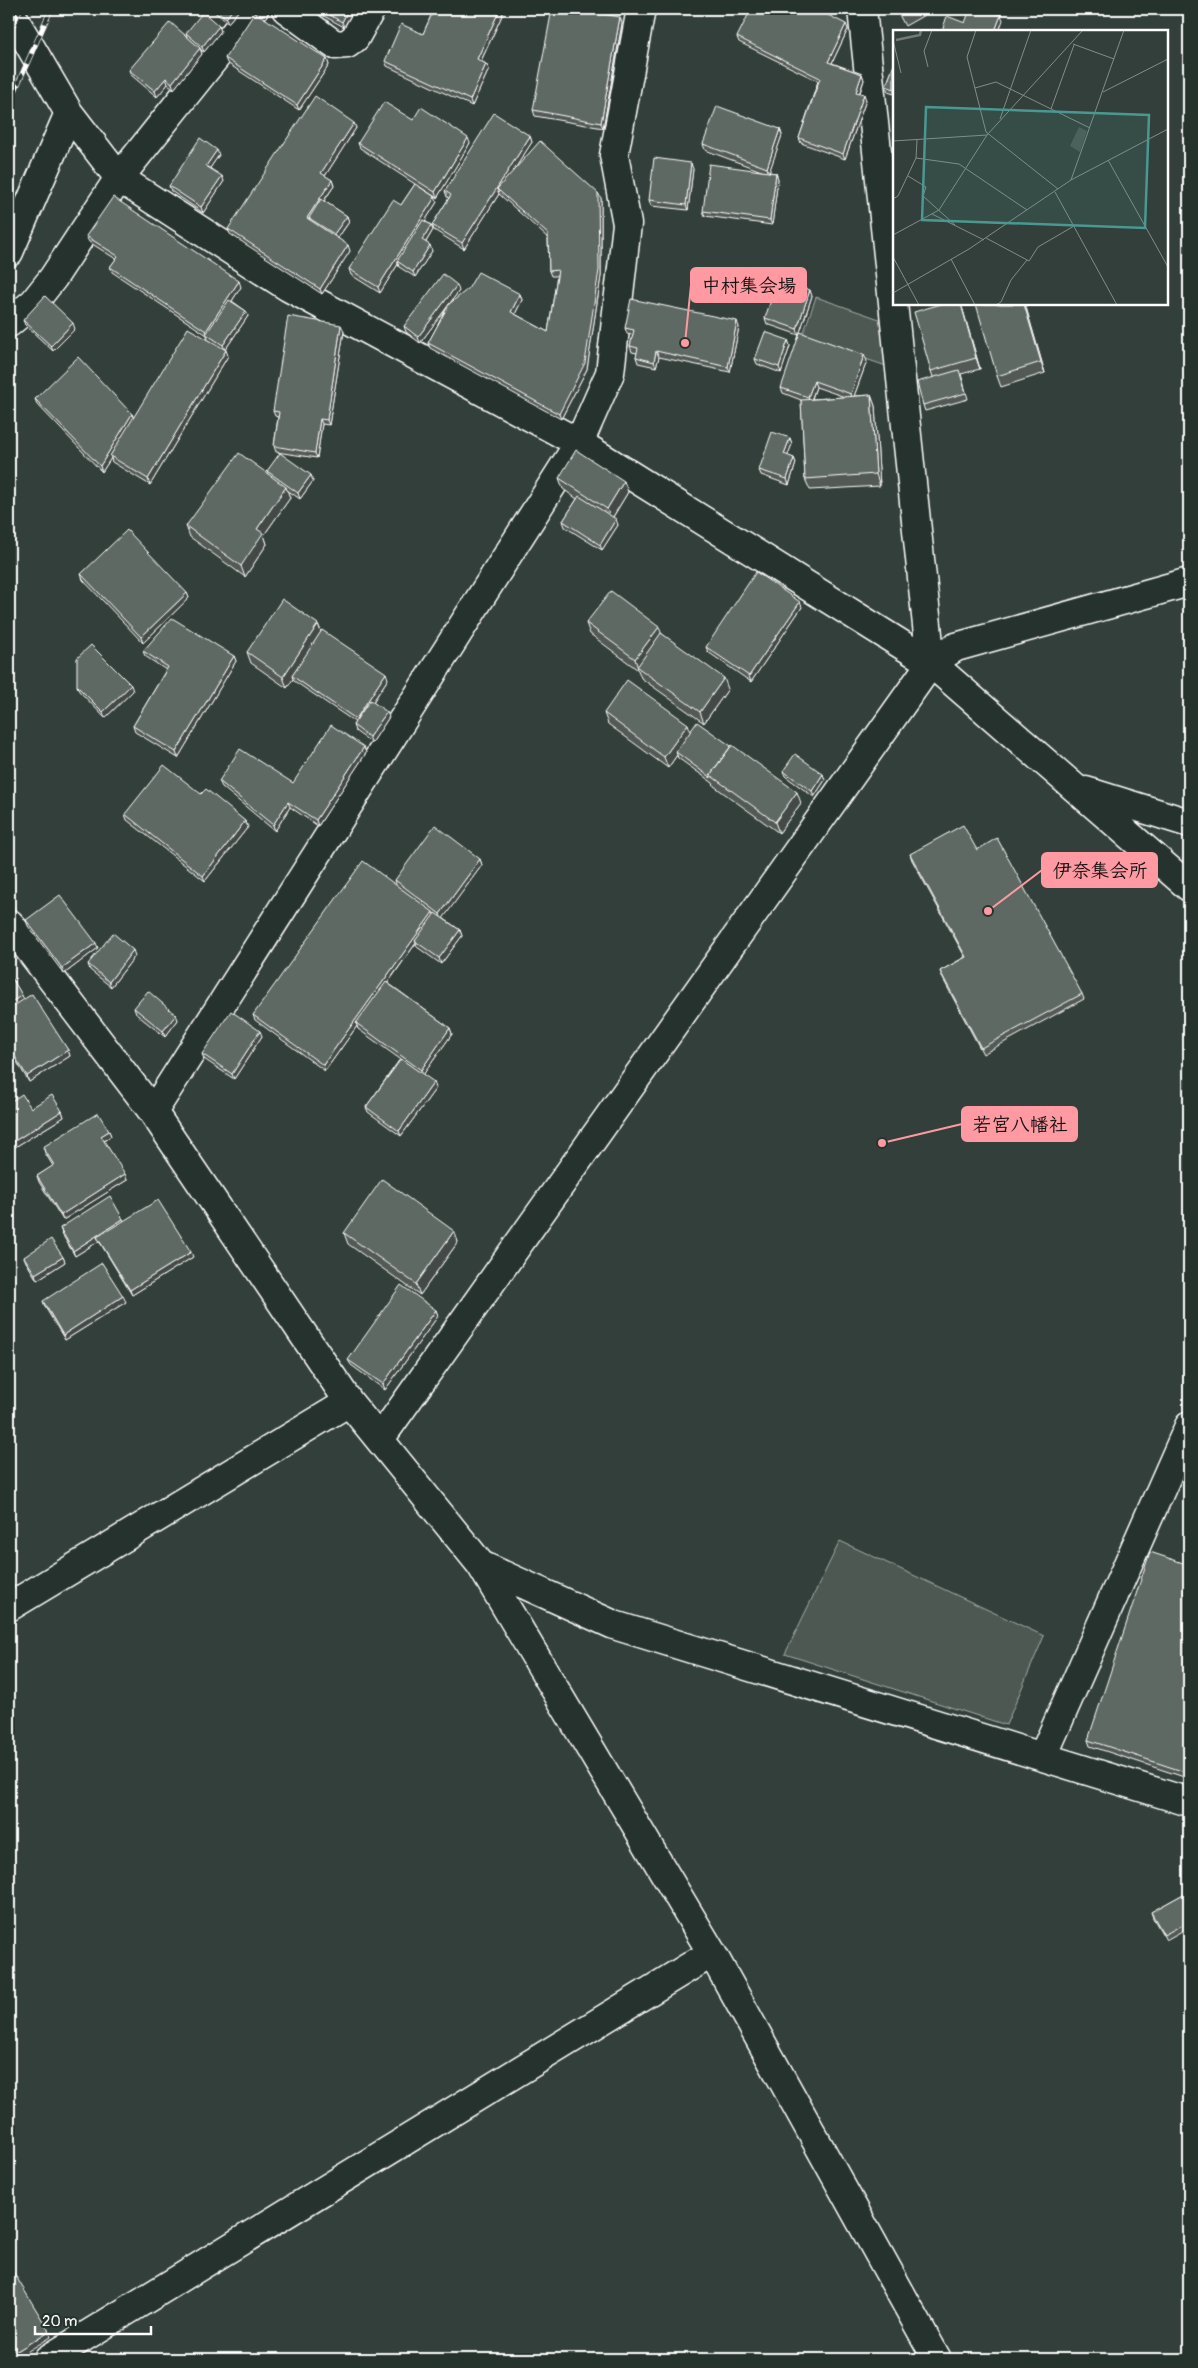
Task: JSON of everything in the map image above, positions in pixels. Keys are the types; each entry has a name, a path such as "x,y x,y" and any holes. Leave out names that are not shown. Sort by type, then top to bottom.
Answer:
{"street":[{"path":"9,323 34,302 53,278 119,178 254,9"},
{"path":"286,9 336,45 347,44 355,38 370,9"},
{"path":"153,1112 579,443 610,373 627,224 614,155 641,9"},
{"path":"862,9 893,303"},
{"path":"9,10 69,113 119,178 288,287 579,443 931,663 1189,887"},
{"path":"9,252 69,113"},
{"path":"893,305 931,663"},
{"path":"380,1440 931,663 956,647 1189,582"},
{"path":"1075,788 1189,824"},
{"path":"9,923 153,1112 348,1402 480,1565 712,1953 937,2359"},
{"path":"9,1607 348,1402"},
{"path":"1043,1756 1189,1426"},
{"path":"480,1565 614,1625 1189,1802"},
{"path":"48,2359 712,1953"}],"shaded area":[{"path":"816,297 888,322 892,368 802,337"},
{"path":"840,1541 1044,1636 1006,1725 785,1654"}],"building":[{"path":"215,9 233,9 226,18"},
{"path":"319,9 349,9 342,22"},
{"path":"434,9 500,9 477,59 486,64 470,100 385,61 401,24 423,34"},
{"path":"552,9 573,9 620,17 601,123 533,110"},
{"path":"751,9 816,9 846,24 828,62 862,74 856,92 864,94 843,154 799,138 820,78 737,37"},
{"path":"898,9 912,9 901,15"},
{"path":"970,9 984,9 1001,15 995,30 942,30 947,16 965,23"},
{"path":"203,12 219,26 202,47 186,33"},
{"path":"255,12 327,59 297,105 225,58"},
{"path":"170,22 200,48 172,83 166,78 155,91 129,70"},
{"path":"893,68 893,89 886,86"},
{"path":"315,96 354,123 321,173 332,180 307,218 348,245 320,289 228,229"},
{"path":"384,102 413,120 421,107 468,138 435,192 358,143"},
{"path":"717,106 780,129 767,168 703,144"},
{"path":"494,113 530,136 462,243 432,225 451,195 445,191"},
{"path":"200,138 217,150 206,166 222,176 201,207 169,186"},
{"path":"540,141 598,193 599,270 585,363 559,414 428,343 449,304 468,289 478,272 520,294 511,312 548,332 558,270 549,271 548,234 497,189"},
{"path":"654,158 691,163 686,205 649,200"},
{"path":"709,164 776,173 770,220 703,211"},
{"path":"415,184 435,197 378,287 349,269 393,200 401,205"},
{"path":"113,197 239,281 206,331 110,267 118,256 86,236"},
{"path":"321,199 347,216 334,234 309,218"},
{"path":"423,220 431,225 422,240 430,245 413,272 397,261"},
{"path":"443,274 457,285 418,337 404,326"},
{"path":"778,279 810,290 797,329 765,318"},
{"path":"45,296 73,323 51,346 23,320"},
{"path":"631,299 737,321 728,367 656,351 654,362 636,357 638,348 630,346 634,330 625,328"},
{"path":"229,300 246,311 223,345 206,334"},
{"path":"938,305 961,305 976,358 931,371 914,312"},
{"path":"976,305 1024,305 1041,362 997,376"},
{"path":"288,316 341,325 327,420 320,419 315,453 274,446 279,412 273,411"},
{"path":"188,328 226,350 148,479 110,456"},
{"path":"765,332 788,340 779,367 755,359"},
{"path":"800,332 864,355 851,394 814,381 808,397 781,388"},
{"path":"78,357 132,414 100,466 35,399"},
{"path":"959,370 966,393 923,405 917,382"},
{"path":"871,395 876,474 805,479 801,400"},
{"path":"772,432 790,438 784,454 794,458 787,479 759,470"},
{"path":"576,450 624,481 607,509 559,478"},
{"path":"239,453 286,487 257,529 263,533 241,566 186,526"},
{"path":"280,453 311,475 298,493 267,471"},
{"path":"579,496 616,519 600,545 563,521"},
{"path":"127,530 187,593 141,637 81,574"},
{"path":"756,572 800,602 749,676 706,647"},
{"path":"611,591 659,627 635,659 586,623"},
{"path":"282,599 318,624 283,677 247,652"},
{"path":"172,618 234,656 176,752 133,726 168,667 143,651"},
{"path":"322,630 386,673 356,719 292,676"},
{"path":"661,633 724,678 700,712 637,667"},
{"path":"91,645 131,685 103,712 77,686 77,658"},
{"path":"627,680 688,724 664,757 604,713"},
{"path":"370,700 387,712 369,737 353,725"},
{"path":"697,722 731,746 710,775 711,778 676,752"},
{"path":"331,725 364,747 316,820 288,802 273,825 219,781 240,749 293,783"},
{"path":"732,745 797,792 775,822 710,775"},
{"path":"795,754 823,774 812,791 783,771"},
{"path":"164,765 201,794 206,789 245,821 203,876 125,814"},
{"path":"435,825 480,859 440,914 395,880"},
{"path":"963,825 977,850 997,838 1082,994 981,1048 940,971 966,957 910,854"},
{"path":"363,861 433,912 323,1065 253,1015"},
{"path":"60,895 96,943 62,968 26,920"},
{"path":"435,913 460,930 439,958 415,941"},
{"path":"113,933 133,950 109,982 88,964"},
{"path":"9,973 22,995 9,1004"},
{"path":"386,982 450,1028 421,1070 356,1023"},
{"path":"148,991 176,1015 163,1031 134,1008"},
{"path":"32,994 68,1050 27,1076 9,1047 9,1009"},
{"path":"231,1011 260,1031 232,1074 202,1054"},
{"path":"401,1059 434,1082 399,1131 366,1107"},
{"path":"22,1094 31,1108 52,1095 62,1111 13,1142 9,1134 9,1103"},
{"path":"98,1113 109,1131 101,1136 125,1174 61,1215 37,1176 54,1165 43,1147"},
{"path":"382,1179 454,1231 416,1284 344,1233"},
{"path":"110,1196 123,1219 73,1251 60,1228"},
{"path":"158,1200 191,1252 130,1290 97,1237"},
{"path":"51,1239 63,1257 35,1274 24,1257"},
{"path":"102,1263 123,1296 63,1335 43,1301"},
{"path":"401,1285 436,1310 383,1384 348,1360"},
{"path":"1150,1552 1189,1565 1189,1758 1185,1772 1088,1740"},
{"path":"1189,1891 1189,1921 1164,1935 1151,1912"},
{"path":"9,2265 49,2331 9,2356"}],"railway":[{"path":"9,34 20,9"},
{"path":"9,104 51,9"}],"place":[{"name":"中村集会場","path":"685,343"},
{"name":"伊奈集会所","path":"988,911"},
{"name":"若宮八幡社","path":"882,1143"}]}
